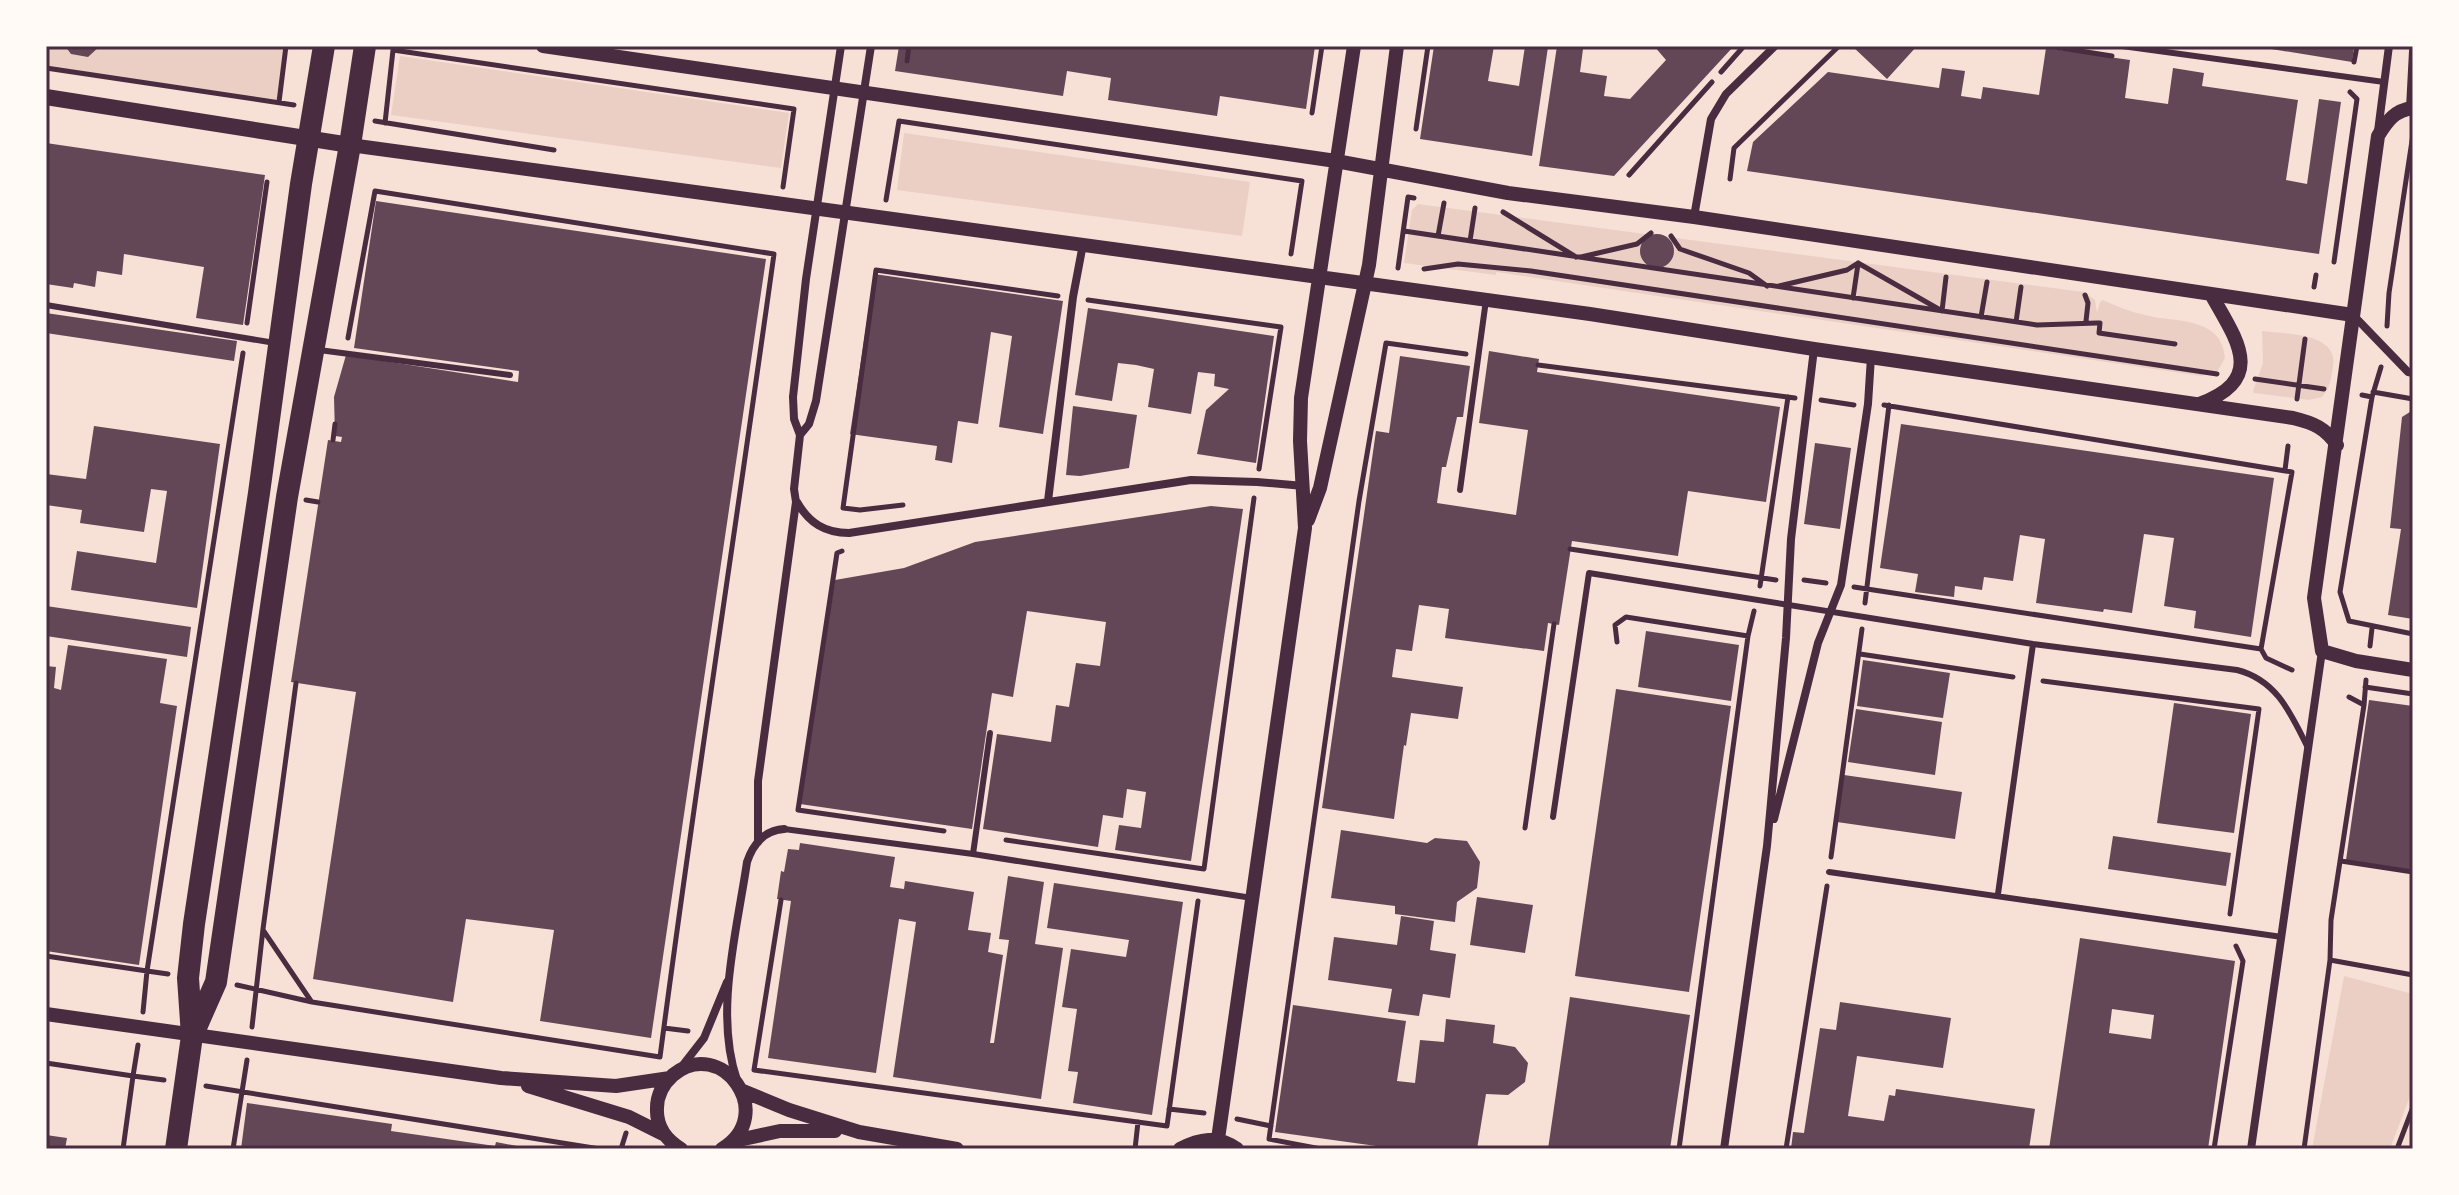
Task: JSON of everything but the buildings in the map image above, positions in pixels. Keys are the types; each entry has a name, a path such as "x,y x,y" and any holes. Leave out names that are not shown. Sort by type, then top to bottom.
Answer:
{"highway":[{"path":"176,1149 192,1036 188,978 194,924 324,46"},
{"path":"192,1036 216,982 287,497 365,46"}],"main road":[{"path":"46,97 350,145"}],"street":[{"path":"543,46 1336,161 1508,193 1694,217 2353,315 2408,372 2413,373"},
{"path":"758,842 758,781 796,502 794,489 800,435 794,419 793,397 841,46"},
{"path":"800,435 809,424 816,401 871,46"},
{"path":"1218,1139 1305,528 1300,411 1354,46"},
{"path":"1305,528 1320,488 1365,283 1383,169 1397,46"},
{"path":"1694,217 1711,119 1726,94 1775,46"},
{"path":"2251,1149 2322,651 2314,598 2389,46"},
{"path":"2378,136 2389,119 2400,110 2412,108 2413,51"},
{"path":"350,145 1318,276 2199,404 2314,423 2328,432 2337,445"},
{"path":"1048,501 1073,297 1083,244"},
{"path":"2199,404 2227,390 2237,377 2241,362 2235,337 2211,294"},
{"path":"1724,1149 1767,846 1791,539 1814,349"},
{"path":"1767,846 1818,643 1841,585 1847,557 1868,404 1871,356"},
{"path":"796,502 807,517 821,528 834,533 849,533 1191,480 1320,488"},
{"path":"2322,651 2356,661 2413,670"},
{"path":"727,1146 742,1130 746,1117 746,1104 730,1056 726,1029 747,862 758,842 770,832 784,829"},
{"path":"668,1141 658,1121 657,1106 661,1090 704,1038 732,970"},
{"path":"46,1014 501,1078 616,1086 672,1076 691,1066 709,1065 725,1071 741,1088 789,1110 859,1132 957,1149"},
{"path":"501,1078 629,1117 681,1149"},
{"path":"727,1146 794,1130 859,1132"},
{"path":"1180,1149 1198,1140 1218,1139 1237,1149"}],"lane":[{"path":"2122,46 2384,82"},
{"path":"1460,490 1486,300"},
{"path":"46,305 279,343"},
{"path":"313,349 510,375"},
{"path":"1553,817 1589,573 2033,644 2237,670 2253,675 2269,686 2284,703 2308,748"},
{"path":"1998,894 2033,644"},
{"path":"973,854 990,733"},
{"path":"784,829 973,854 1252,898"},
{"path":"1829,872 2282,937"}],"path":[{"path":"46,68 279,102 286,46"},
{"path":"907,61 909,46"},
{"path":"1312,113 1322,46"},
{"path":"1416,129 1428,46"},
{"path":"1629,175 1744,46"},
{"path":"1730,179 1734,148 1839,46"},
{"path":"2353,67 2357,46"},
{"path":"385,123 393,50 794,109 783,187"},
{"path":"2334,262 2357,99 2350,93"},
{"path":"885,202 899,121 1302,181 1291,255"},
{"path":"2387,350 2389,293 2413,134"},
{"path":"46,956 147,971 267,182"},
{"path":"258,988 312,1002 660,1057 691,817 774,254 375,191 345,354"},
{"path":"1406,269 1398,268 1408,197"},
{"path":"1438,236 1444,203"},
{"path":"1470,241 1475,208"},
{"path":"1503,212 1579,258 1637,244 1651,233"},
{"path":"1404,231 2037,325 2100,323 2099,333 2175,344"},
{"path":"1671,236 1680,249 1749,273 1767,286"},
{"path":"1775,287 1847,270 1858,263"},
{"path":"1853,298 1858,263"},
{"path":"1858,263 1942,311"},
{"path":"1414,270 1458,264 1531,271 2208,372"},
{"path":"860,510 843,508 876,270"},
{"path":"2314,287 2316,275"},
{"path":"1942,311 1946,277"},
{"path":"1981,317 1987,282"},
{"path":"2016,322 2021,287"},
{"path":"1204,869 1281,327"},
{"path":"2297,399 2305,339"},
{"path":"1321,1149 1290,1146 1269,1139 1359,501 1386,343 1479,356"},
{"path":"1538,365 1788,397 1889,405 2292,472 2261,649 2266,658 2292,670"},
{"path":"2413,399 2373,394 2340,592 2349,621 2413,634"},
{"path":"1570,549 1762,578 1788,397"},
{"path":"1889,405 1866,588 2261,649"},
{"path":"333,440 335,424"},
{"path":"2285,470 2288,446"},
{"path":"798,810 837,553 844,551"},
{"path":"1617,642 1615,625 1626,617 1748,636 1679,1149"},
{"path":"1525,828 1554,624"},
{"path":"1786,1149 1860,654 2259,709 2228,930 2243,961 2214,1149"},
{"path":"233,1149 258,988 296,683"},
{"path":"2304,1149 2330,960 2331,920 2365,687 2413,694"},
{"path":"2349,697 2364,705"},
{"path":"2341,861 2413,872"},
{"path":"781,900 754,1070 1167,1126 1198,898"},
{"path":"263,929 312,1002"},
{"path":"2330,960 2413,975"},
{"path":"123,1149 133,1076 600,1149"},
{"path":"2397,1149 2413,1107"},
{"path":"1135,1149 1138,1122"}],"shaded area":[{"path":"46,46 286,46 279,102 46,68"},
{"path":"400,56 789,113 781,168 391,115"},
{"path":"904,133 1250,182 1242,236 897,190"},
{"path":"1418,204 2084,292 2095,300 2097,313 2103,300 2140,314 2207,328 2222,344 2225,358 2217,372 2201,376 1496,272 1496,275 1404,263 1412,210"},
{"path":"2262,331 2296,334 2328,347 2333,356 2333,367 2322,397 2309,400 2254,393 2263,363"},
{"path":"2344,976 2413,994 2413,1088 2390,1149 2312,1149"}]}
